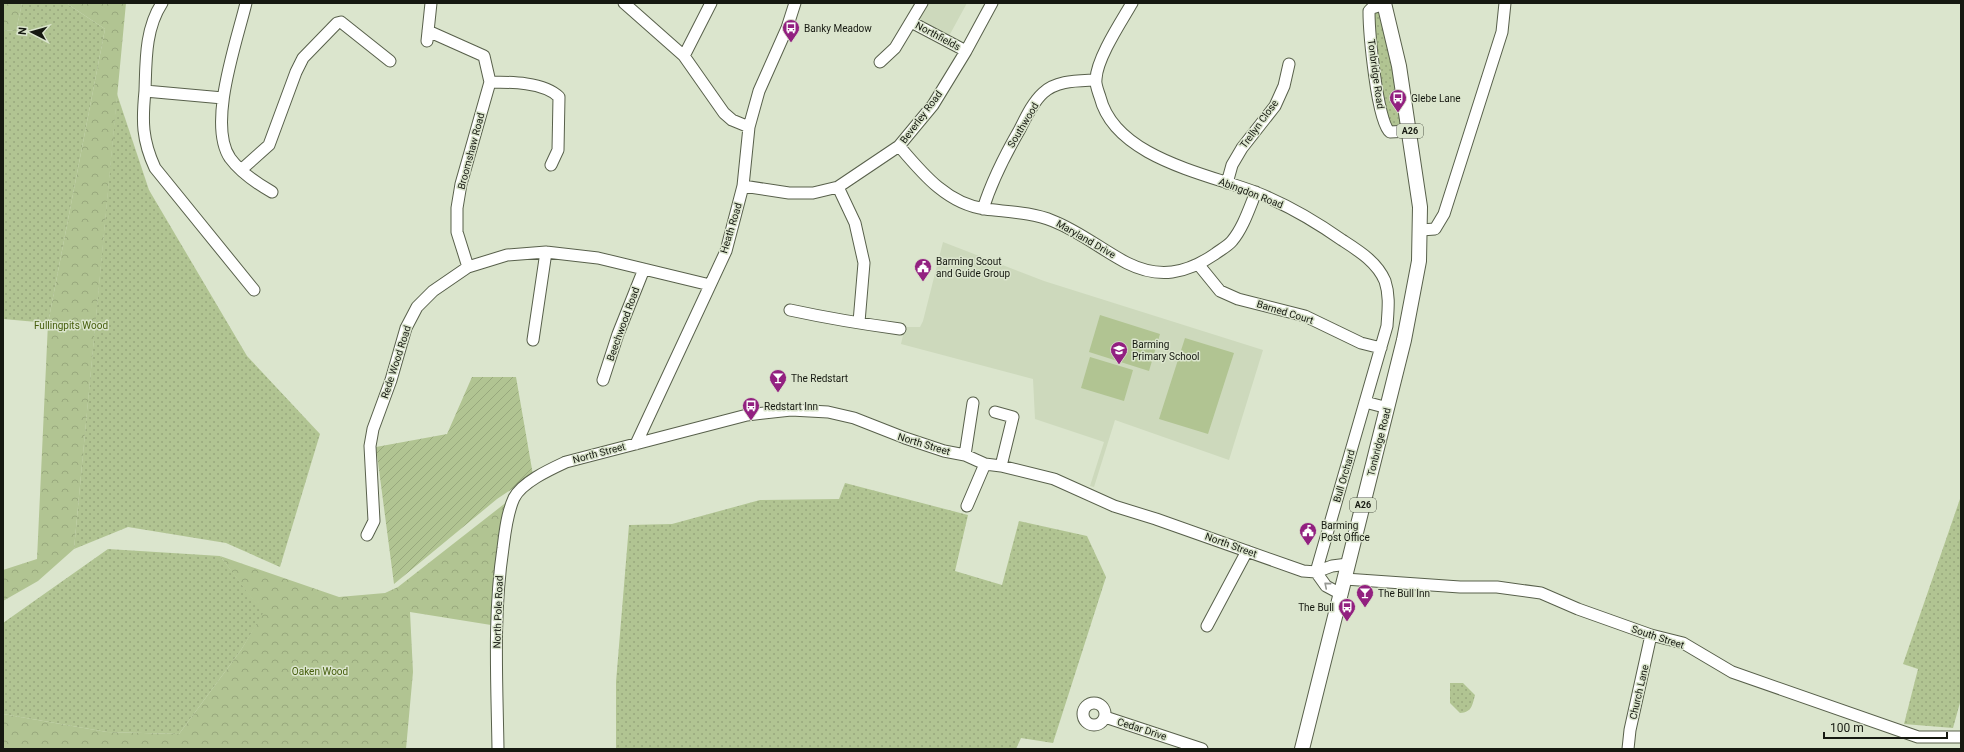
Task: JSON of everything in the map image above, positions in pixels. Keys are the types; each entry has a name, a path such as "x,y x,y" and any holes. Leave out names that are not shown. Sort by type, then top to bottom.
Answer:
{"main road":[{"name":"Tonbridge Road","path":"1302,749 1406,333 1419,261 1421,230 1420,207 1410,131 1400,66 1385,3"}],"street":[{"path":"162,3 155,13 149,34 146,57 142,128 147,151 155,168 254,290"},
{"path":"246,3 223,98 221,128 223,143 230,157 241,170 248,177 272,192"},
{"name":"Broomshaw Road","path":"431,3 428,36 465,47 484,56 490,82 461,184 456,208 457,232 468,267"},
{"path":"684,56 711,3"},
{"name":"Heath Road","path":"636,444 726,251 743,186 749,127 759,91 787,28 795,3"},
{"name":"Northfields","path":"880,62 895,48 922,3"},
{"name":"Beverley Road","path":"743,186 789,193 813,193 838,187 899,146 932,105 966,51 992,3"},
{"name":"Abingdon Road","path":"1132,3 1102,59 1096,80 1103,109 1116,128 1130,140 1156,155 1227,183 1256,192 1301,214 1319,224 1374,263 1384,281 1389,300 1387,326 1364,402"},
{"name":"Tonbridge Road","path":"1385,3 1372,8 1369,11 1375,75 1384,124 1390,132 1410,131"},
{"path":"1421,230 1436,229 1444,214 1502,32 1505,3"},
{"path":"630,5 684,56 724,113 732,120 749,127"},
{"path":"241,170 269,145 289,90 301,63 337,23 341,22 390,61"},
{"name":"Northfields","path":"911,22 966,51"},
{"name":"Trellyn Close","path":"1227,183 1232,165 1242,148 1274,106 1284,86 1289,64"},
{"name":"Southwood","path":"983,209 990,186 1003,160 1031,109 1044,92 1061,83 1096,80"},
{"path":"490,82 519,83 553,91 559,97 558,150 551,165"},
{"path":"145,91 223,98"},
{"name":"Maryland Drive","path":"899,146 926,178 955,199 983,209 1018,211 1053,220 1128,263 1155,272 1176,273 1198,264 1232,242 1245,220 1256,192"},
{"path":"838,187 855,224 862,256 862,296 859,322"},
{"name":"Rede Wood Road","path":"367,535 374,521 370,446 373,429 391,380 406,328 417,307 433,291 468,267 526,252 546,252 598,258 710,285"},
{"path":"533,340 546,252"},
{"name":"Barned Court","path":"1198,264 1220,291 1238,299 1305,316 1361,343 1381,348"},
{"name":"Beechwood Road","path":"603,380 618,334 644,269"},
{"path":"790,310 835,320 903,329"},
{"path":"1364,402 1388,408"},
{"name":"Bull Orchard","path":"1316,572 1364,402"},
{"path":"965,455 973,403"},
{"name":"North Street","path":"528,483 566,462 636,444 772,411 813,410 842,414 925,446 965,455 985,464 1001,466 1054,479 1114,506 1156,518 1248,552 1303,570 1316,572"},
{"path":"995,412 1013,417 1001,466"},
{"path":"967,506 985,464"},
{"name":"North Pole Road","path":"498,749 496,643 500,568 507,523 514,497 528,483"},
{"path":"1207,626 1248,552"},
{"path":"1341,594 1326,586 1316,572 1332,566 1348,564"},
{"name":"South Street","path":"1345,579 1460,587 1497,587 1541,593 1578,609 1651,635 1683,643 1732,672 1918,736 1961,737"},
{"name":"Church Lane","path":"1628,749 1630,730 1651,635"},
{"name":"Cedar Drive","path":"1105,717 1202,749"}],"shaded area":[{"path":"927,3 967,3 949,36 918,18"},
{"name":"Barming Primary School","path":"943,242 1044,281 1263,350 1229,460 1115,420 1094,487 1090,486 1104,442 1035,419 1033,379 901,344 905,327 920,327 923,321"}],"green space":[{"path":"3,3 22,3 16,31 3,30"},
{"path":"22,3 66,3 105,29 48,323 3,319 3,30 16,31"},
{"name":"Fullingpits Wood","path":"66,3 126,3 74,549 38,581 3,601 3,570 37,559 48,323 105,29"},
{"path":"1378,11 1393,69 1402,125 1400,127 1390,128 1380,83 1373,12"},
{"path":"117,94 149,190 247,356 320,434 280,567 226,543 128,527 74,549"},
{"path":"1100,315 1160,334 1149,371 1089,352"},
{"path":"1185,338 1234,353 1208,434 1159,419"},
{"path":"1090,357 1133,370 1124,401 1081,388"},
{"path":"472,377 516,377 533,475 497,499 394,584 376,447 447,434"},
{"path":"845,483 968,515 955,571 1002,585 1019,521 1087,536 1106,577 1053,743 1021,738 1016,749 616,749 616,682 629,525 672,524 760,500 839,499"},
{"path":"1961,496 1961,699 1953,728 1904,724 1918,669 1903,664"},
{"name":"Oaken Wood","path":"508,501 496,554 491,625 410,612 413,672 406,749 3,749 3,714 107,732 179,734 241,650 263,613 220,556 339,597 385,593 398,587"},
{"path":"108,549 220,556 264,613 241,650 179,734 107,732 3,714 3,623"},
{"path":"1450,683 1463,683 1475,695 1469,710 1460,713 1450,703"}],"place":[{"name":"Banky Meadow","path":"791,43"},
{"name":"Glebe Lane","path":"1398,113"},
{"name":"Barming Scout and Guide Group","path":"923,282"},
{"name":"Barming Primary School","path":"1119,365"},
{"name":"The Redstart","path":"778,393"},
{"name":"Redstart Inn","path":"751,421"},
{"name":"Barming Post Office","path":"1308,546"},
{"name":"The Bull Inn","path":"1365,608"},
{"name":"The Bull","path":"1347,622"}]}
